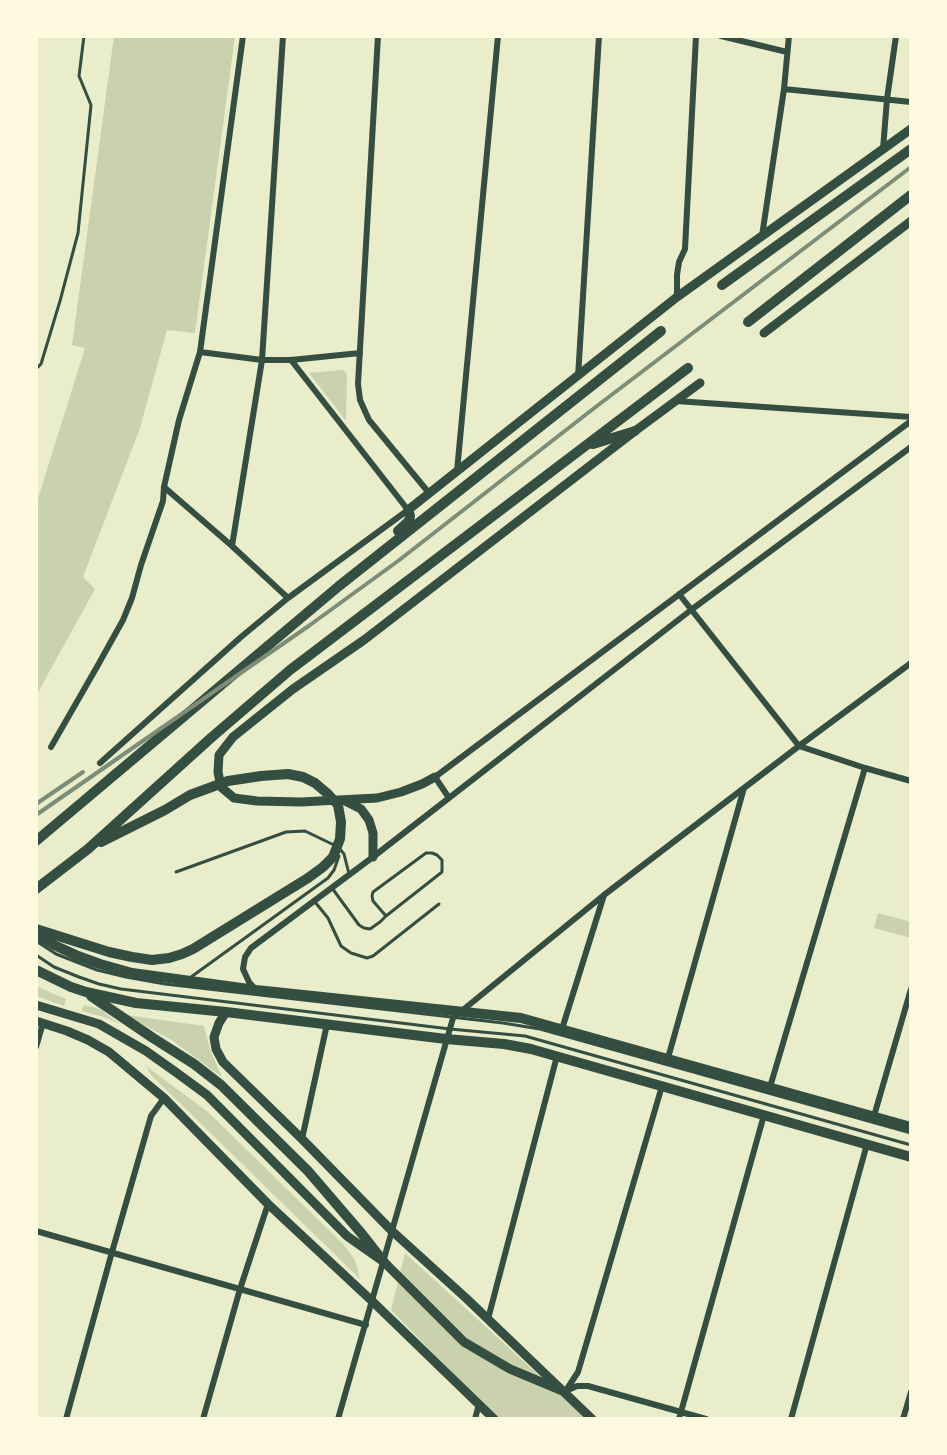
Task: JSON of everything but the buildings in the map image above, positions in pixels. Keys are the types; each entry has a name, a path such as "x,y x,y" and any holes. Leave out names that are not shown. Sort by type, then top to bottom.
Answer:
{"main road":[{"path":"339,586 378,547 409,521 408,510 429,493 677,297 911,129"},
{"path":"722,285 911,149"},
{"path":"748,322 911,195"},
{"path":"764,333 911,221"},
{"path":"36,841 339,586 661,331"},
{"path":"36,888 88,849 290,670 688,368"},
{"path":"435,777 401,792 376,798 301,802 257,801 234,798 221,788 218,772 219,755 233,737 293,689 364,640 700,383"},
{"path":"585,447 635,431"},
{"path":"36,932 132,957 152,960 169,958 193,949 323,867 333,857 340,839 341,822 338,805 315,783 303,777 288,774 261,776 228,781 190,795 88,849"},
{"path":"343,800 361,809 369,820 373,833 373,857"},
{"path":"36,932 64,949 100,964 132,973 456,1015 521,1018 911,1127"},
{"path":"36,970 86,992 136,1003 327,1024 448,1034 504,1044 557,1056 911,1157"},
{"path":"86,992 222,1085 308,1171 363,1234 384,1262 464,1342 510,1369 565,1392"},
{"path":"36,1005 99,1024 146,1051 207,1095 347,1236 384,1262"},
{"path":"226,1012 215,1032 214,1043 223,1062 392,1231 592,1419"},
{"path":"39,1022 88,1040 110,1052 164,1098 268,1204 494,1419"}],"street":[{"path":"51,747 127,609 163,501 179,420 200,352 243,36"},
{"path":"232,546 262,360 283,36"},
{"path":"378,36 358,384 360,400 369,420 429,493"},
{"path":"457,472 498,36"},
{"path":"578,377 599,36"},
{"path":"677,297 677,275 685,249 696,36"},
{"path":"721,36 787,52"},
{"path":"762,236 784,89 789,36"},
{"path":"883,149 896,36"},
{"path":"784,89 911,102"},
{"path":"200,352 262,360 291,360 360,353"},
{"path":"100,763 288,598 408,510 291,360"},
{"path":"676,401 911,419"},
{"path":"449,798 435,777 911,419"},
{"path":"256,990 243,969 247,952 260,941 373,857 691,610 911,447"},
{"path":"164,487 288,598"},
{"path":"679,594 799,746 911,781"},
{"path":"338,1419 448,1034 456,1015 604,895 911,663"},
{"path":"770,1087 865,768"},
{"path":"668,1058 744,788"},
{"path":"561,1029 604,895"},
{"path":"874,1116 911,988"},
{"path":"36,1047 39,1022"},
{"path":"302,1139 327,1024"},
{"path":"488,1319 557,1056"},
{"path":"565,1392 578,1372 662,1086"},
{"path":"66,1419 151,1116 164,1098"},
{"path":"680,1415 764,1115"},
{"path":"791,1419 867,1144"},
{"path":"203,1419 240,1289 268,1204"},
{"path":"36,1231 366,1325"},
{"path":"565,1392 577,1386 588,1386 680,1415 706,1419"},
{"path":"903,1419 911,1392"},
{"path":"475,1419 479,1404"}],"lane":[{"path":"36,369 41,364 51,332 78,233 91,105 79,76 84,36"},
{"path":"176,872 286,832 305,831 340,848 344,854 349,874"},
{"path":"185,981 328,878 337,865 340,848"},
{"path":"331,887 359,925 370,929 442,873 442,860 437,855 426,853 373,892 374,901 386,916"},
{"path":"314,901 328,918 341,946 351,953 367,958 373,956 439,904"},
{"path":"36,941 70,960 98,970 136,979 217,991 456,1015 540,1029 911,1133"},
{"path":"36,955 54,967 79,977 99,984 122,988 329,1013 448,1034 496,1032 536,1039 911,1145"}],"green space":[{"path":"114,36 235,36 195,333 167,330 140,428 83,577 95,589 36,696 36,505 85,348 72,345"},
{"path":"343,370 347,374 346,421 309,373"},
{"path":"878,913 911,922 911,938 874,928"},
{"path":"36,986 66,999 64,1006 36,996"},
{"path":"84,1005 100,1009 120,1024 82,1011"},
{"path":"126,1015 204,1026 211,1052 222,1077 173,1041"},
{"path":"146,1066 208,1112 343,1244 355,1260 360,1279 151,1075"},
{"path":"405,1253 586,1419 497,1419 391,1310"}],"railway":[{"path":"36,815 310,625 398,561 911,167"},
{"path":"36,804 83,772"}]}
